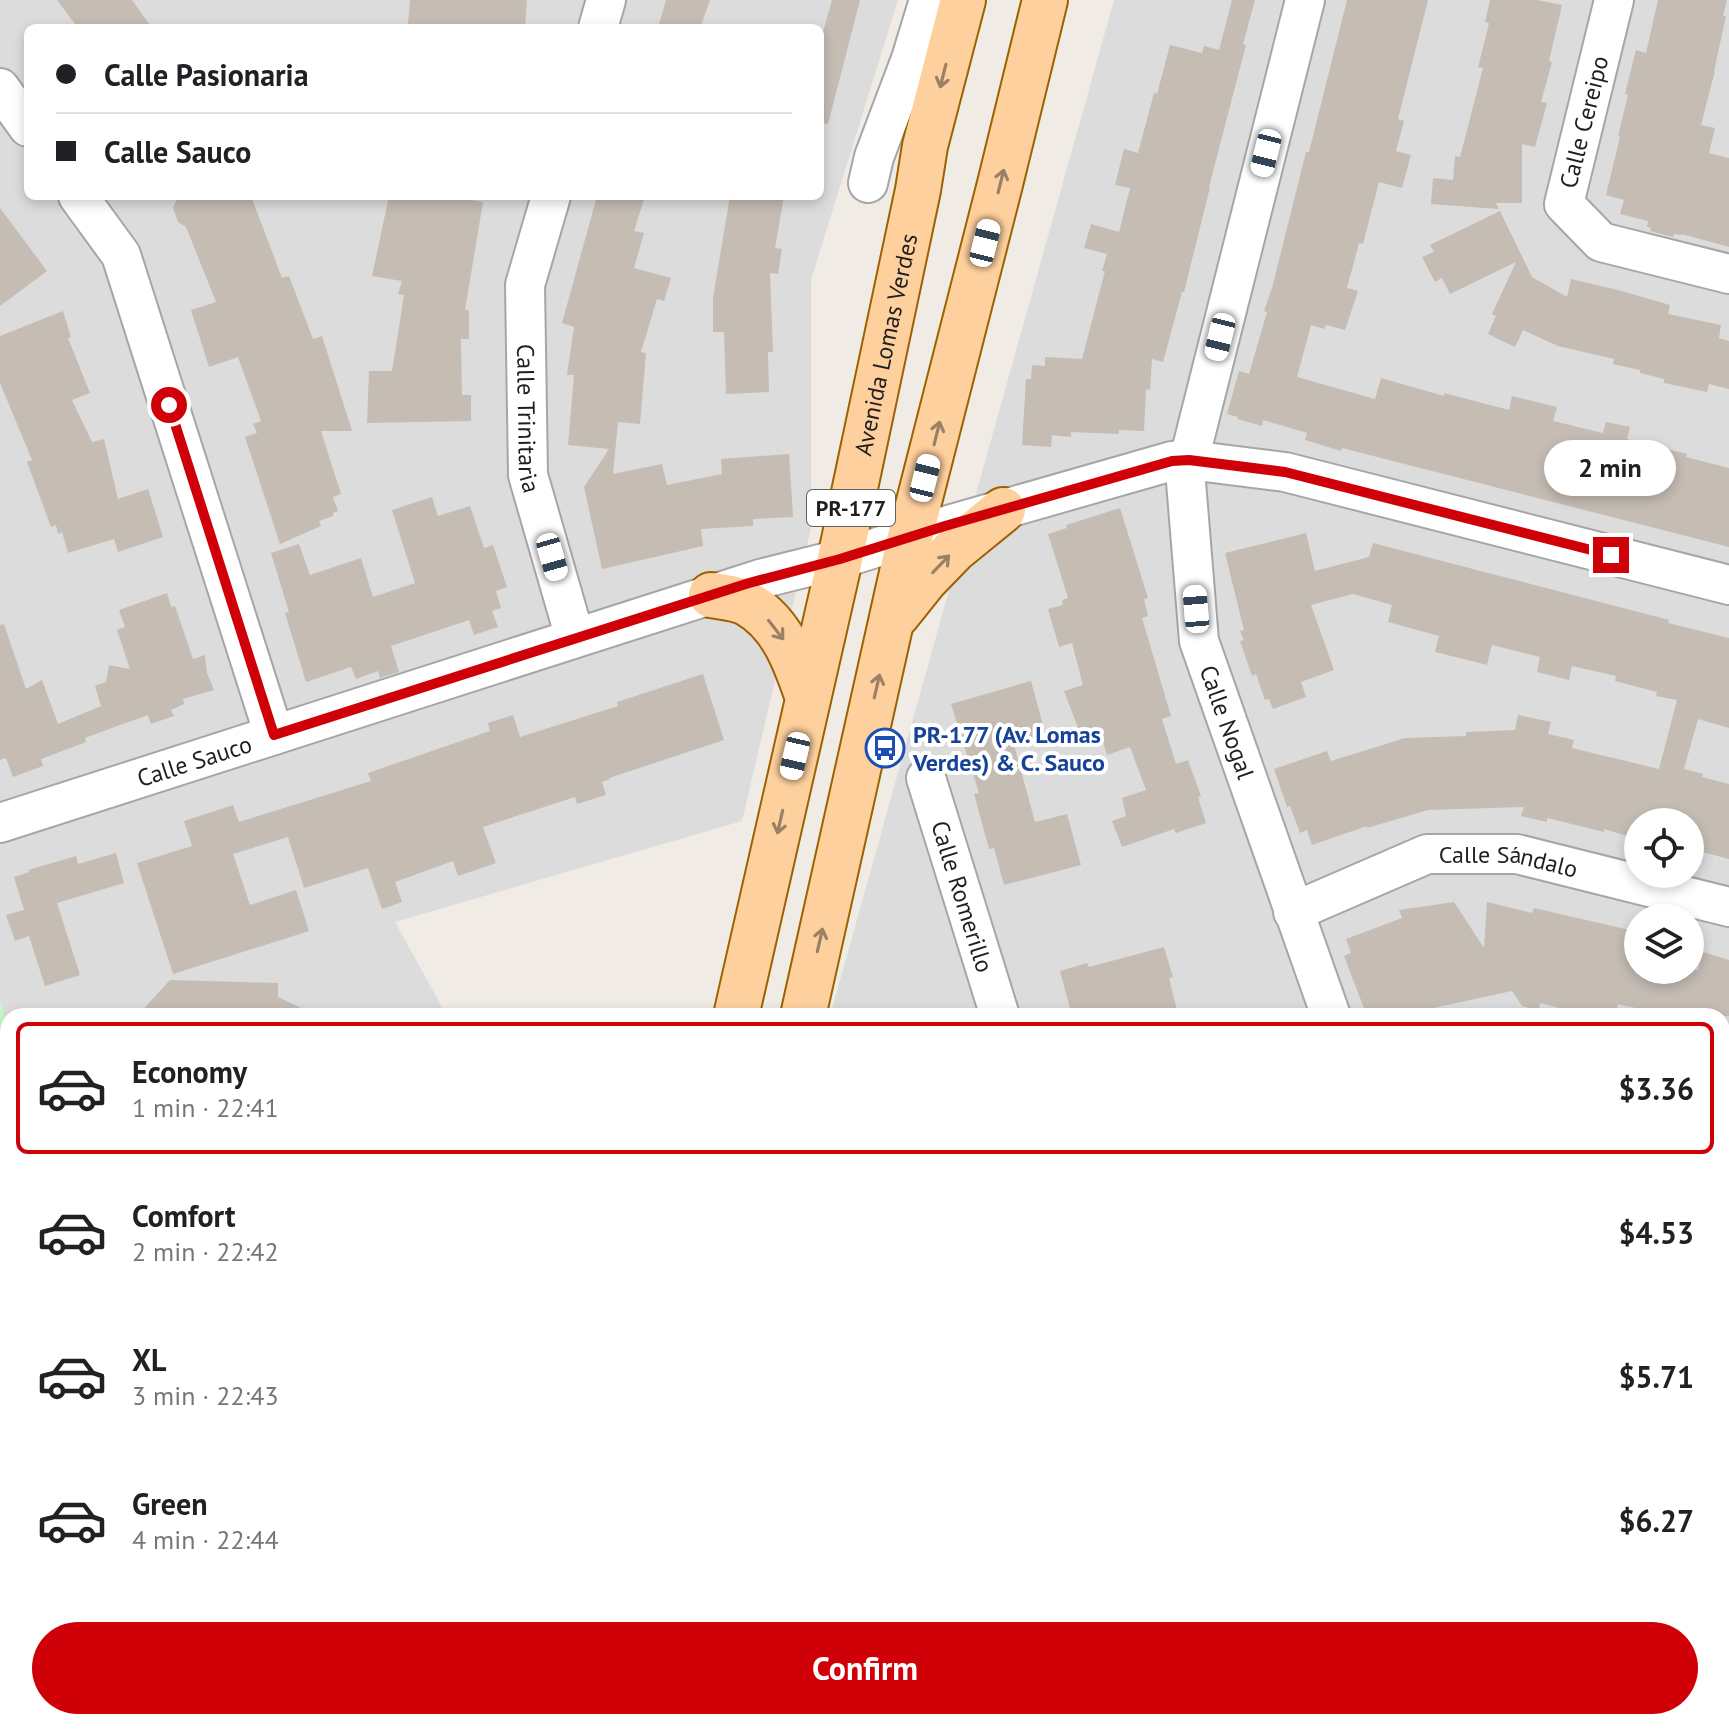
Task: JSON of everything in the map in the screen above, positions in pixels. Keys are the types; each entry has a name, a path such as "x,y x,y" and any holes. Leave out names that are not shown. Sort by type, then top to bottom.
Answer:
{"main road":[{"name":"Avenida Lomas Verdes","path":"738,1008 840,559 925,146 963,0"},
{"name":"PR-177","path":"805,1008 910,537 1045,0"},
{"path":"891,623 944,560 1003,510"},
{"path":"711,595 747,603 772,623 793,654 808,698"}],"street":[{"path":"599,24 606,0"},
{"path":"868,183 874,157 911,59 929,0"},
{"name":"Calle Nogal","path":"1305,0 1186,482 1199,641 1328,1008"},
{"name":"Calle Cereipo","path":"1614,0 1564,204 1601,242 1729,274"},
{"path":"0,88 24,121"},
{"path":"81,200 121,255 274,735"},
{"name":"Calle Trinitaria","path":"550,200 525,285 528,475 575,638"},
{"name":"Calle Sauco","path":"0,823 760,579 840,559 1172,461 1189,460 1285,472 1729,585"},
{"name":"Calle Romerillo","path":"926,778 998,1008"},
{"name":"Calle Sándalo","path":"1293,912 1427,854 1517,854 1729,907"}],"shaded area":[{"path":"0,0 898,0 811,280 811,528 742,821 395,922 443,1008 0,1008"},
{"path":"1114,0 1729,0 1729,1008 832,1008"}],"building":[{"path":"57,0 132,0 149,24 75,24"},
{"path":"410,0 527,0 525,24 408,24"},
{"path":"666,0 710,0 701,24 659,24"},
{"path":"832,0 860,0 828,124 824,124 824,28"},
{"path":"1232,0 1255,0 1184,292 1163,362 1152,359 1150,390 1146,389 1144,431 1119,430 1119,434 1071,432 1071,437 1052,435 1051,447 1022,445 1026,379 1031,379 1032,365 1045,366 1045,357 1082,359 1107,254 1084,248 1091,224 1119,232 1130,188 1115,185 1124,149 1138,153 1170,45 1202,53 1204,46 1219,50"},
{"path":"1347,0 1428,0 1398,119 1404,121 1396,151 1411,155 1402,188 1379,182 1363,244 1359,243 1347,288 1358,291 1345,330 1311,325 1297,377 1375,399 1381,378 1509,410 1512,396 1557,407 1553,421 1603,433 1606,422 1630,427 1627,439 1729,468 1729,547 1342,448 1341,451 1305,440 1307,433 1263,420 1262,426 1227,414 1239,371 1249,374 1267,312 1264,311 1306,152 1309,152"},
{"path":"1490,0 1537,0 1562,5 1541,102 1547,103 1535,147 1522,144 1522,203 1496,203 1499,209 1431,204 1433,178 1453,180 1455,156 1460,157 1483,68 1478,67 1489,23 1485,22"},
{"path":"1658,0 1727,0 1715,71 1701,125 1715,128 1709,153 1729,158 1729,247 1682,234 1674,234 1673,237 1650,231 1648,221 1620,214 1624,200 1606,195 1636,50 1646,53"},
{"path":"176,200 253,200 282,278 289,276 313,339 322,336 352,431 321,431 341,494 333,497 338,511 319,521 321,526 280,544 245,437 257,433 253,424 261,421 238,357 209,367 191,310 216,302 186,227 178,222 173,208"},
{"path":"388,200 483,202 465,310 469,310 469,339 461,339 462,395 471,395 471,421 367,423 369,371 392,371 404,295 398,294 402,281 372,276"},
{"path":"596,200 644,200 634,231 644,233 634,268 671,278 664,301 657,299 641,352 646,353 640,424 618,422 613,474 662,464 667,485 722,474 721,459 789,454 793,517 753,519 753,526 701,529 703,546 602,569 584,487 609,449 568,445 574,375 567,375 574,327 562,323"},
{"path":"729,200 783,200 775,248 782,249 778,274 770,273 773,352 768,352 769,392 726,394 724,332 713,332 713,298"},
{"path":"0,208 47,271 0,306"},
{"path":"1500,211 1532,277 1567,297 1571,279 1670,305 1668,314 1721,325 1719,338 1729,341 1729,389 1709,384 1707,392 1664,383 1664,379 1640,373 1640,370 1613,364 1614,359 1558,346 1523,330 1515,347 1488,334 1496,316 1492,314 1516,262 1450,294 1442,278 1435,282 1422,257 1434,252 1430,245"},
{"path":"63,311 71,337 68,338 90,393 72,400 92,442 104,439 118,499 148,489 163,537 118,552 114,539 68,553 62,532 58,534 56,525 51,527 27,462 32,460 0,383 0,336"},
{"path":"432,497 438,516 470,506 484,548 493,545 507,587 496,591 501,608 492,611 498,627 474,635 469,620 391,646 399,672 380,678 378,671 356,679 351,667 306,682 271,553 299,544 310,575 361,558 373,597 415,583 392,510"},
{"path":"1120,508 1148,598 1144,599 1148,616 1142,618 1171,716 1162,719 1176,764 1188,760 1201,796 1198,797 1206,823 1176,833 1174,829 1122,847 1112,821 1126,816 1122,798 1146,790 1130,747 1107,755 1101,735 1083,741 1064,691 1083,685 1072,643 1059,647 1048,609 1063,605 1062,600 1068,598 1048,534"},
{"path":"1306,533 1315,571 1369,557 1373,543 1729,638 1729,728 1698,719 1684,769 1729,784 1729,859 1704,853 1704,808 1624,808 1624,835 1547,818 1547,822 1521,816 1524,807 1428,810 1312,845 1307,830 1300,833 1290,806 1287,807 1274,769 1327,751 1331,761 1405,738 1466,736 1466,732 1515,730 1518,715 1551,722 1548,734 1574,740 1572,748 1659,769 1677,700 1615,681 1616,676 1572,666 1569,680 1537,672 1540,657 1492,645 1487,665 1435,652 1439,636 1388,622 1392,605 1353,594 1311,605 1334,670 1301,682 1306,697 1273,709 1269,699 1265,700 1256,674 1252,676 1240,641 1244,640 1240,631 1244,630 1225,553"},
{"path":"167,593 171,607 175,606 193,659 205,655 207,673 214,690 183,699 184,704 171,710 174,716 151,724 148,715 85,738 86,742 41,759 43,766 13,777 6,758 0,760 0,625 4,624 26,689 42,680 58,724 101,706 95,686 106,682 109,665 130,669 117,630 125,627 119,610"},
{"path":"703,674 724,740 609,778 602,782 606,795 577,804 575,797 483,827 496,863 458,876 453,861 395,882 402,902 382,909 368,868 304,888 288,837 233,854 250,905 296,890 309,931 173,974 137,863 192,846 184,821 233,805 239,822 371,781 368,773 490,731 488,723 513,715 520,737 618,706 617,702"},
{"path":"1031,681 1046,736 1014,745 1035,822 1067,814 1081,865 1004,885 994,848 989,849 974,794 979,793 951,704"},
{"path":"116,853 124,883 57,903 80,975 45,986 29,936 15,941 6,915 24,910 14,877 76,856 78,864"},
{"path":"1454,902 1484,948 1487,902 1532,913 1534,908 1624,929 1624,984 1704,984 1704,952 1729,960 1729,1008 1635,1008 1618,1004 1617,1008 1560,1008 1540,1003 1539,1008 1530,1008 1522,1006 1512,991 1433,1008 1364,1008 1344,956 1351,953 1346,939 1402,918 1399,910"},
{"path":"1164,947 1173,977 1169,978 1176,1008 1070,1008 1060,971 1087,963 1089,967"},
{"path":"170,980 278,983 278,997 301,1008 144,1008"}],"place":[{"name":"PR-177 (Av. Lomas Verdes) & C. Sauco","path":"885,748"}],"route":[{"path":"169,405 274,735 749,583 1172,461 1189,460 1285,472 1611,555"}]}
